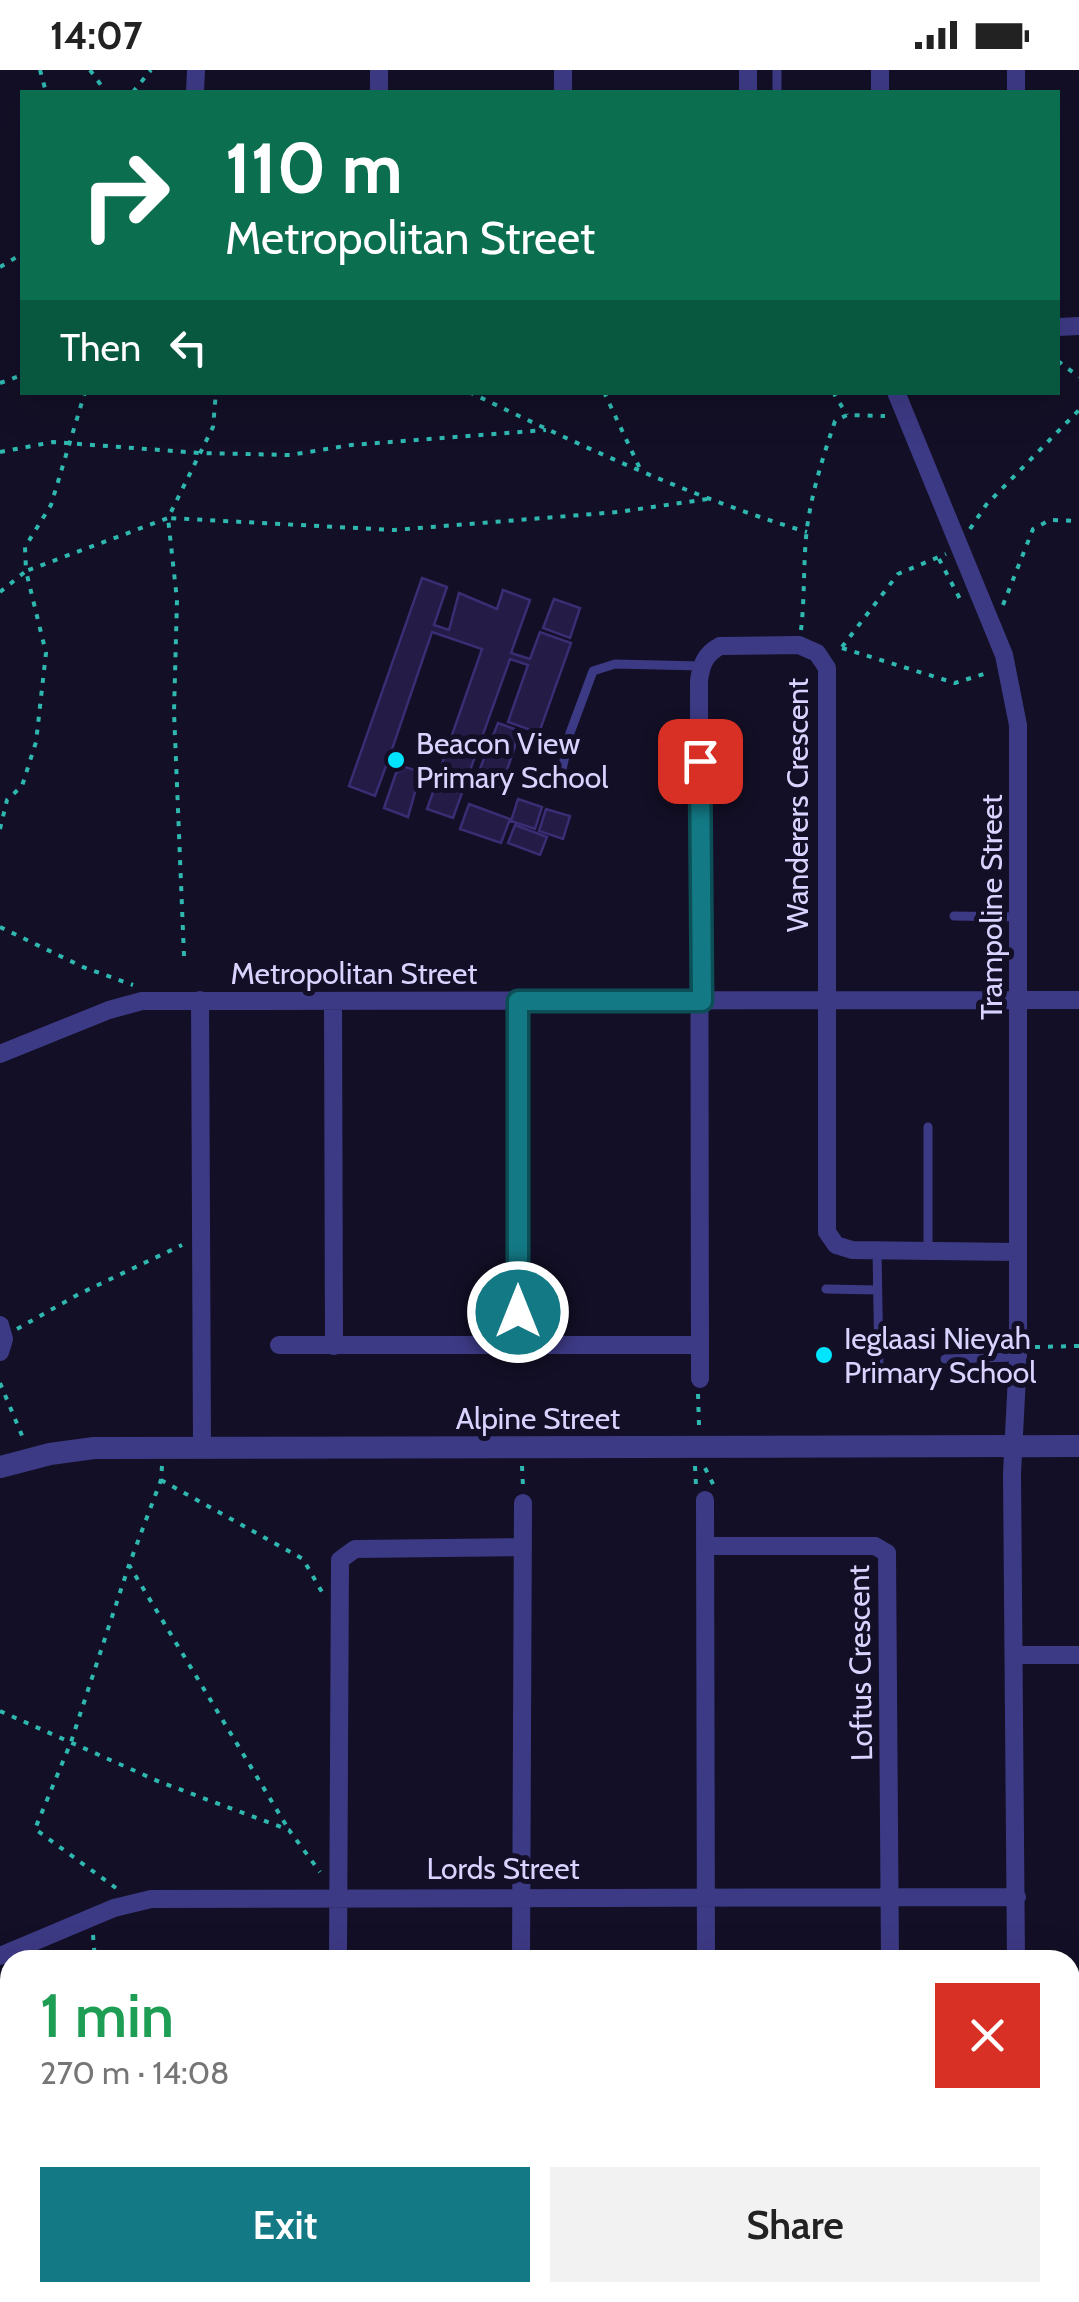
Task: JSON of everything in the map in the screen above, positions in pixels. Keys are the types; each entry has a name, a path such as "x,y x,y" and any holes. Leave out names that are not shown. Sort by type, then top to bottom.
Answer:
{"street":[{"name":"Trampoline Street","path":"897,395 1007,668 1018,725 1018,1357 1012,1473 1016,1950"},
{"name":"Wanderers Crescent","path":"701,666 710,652 720,646 799,645 817,652 827,668 825,1001"},
{"path":"699,1381 701,666"},
{"path":"200,1000 202,1447"},
{"name":"Metropolitan Street","path":"0,1054 127,1003 1079,1000"},
{"path":"333,1001 334,1346"},
{"path":"518,1001 519,1346"},
{"path":"825,1001 827,1232 836,1244 852,1250 1017,1252"},
{"path":"0,1352 6,1329"},
{"path":"280,1345 700,1345"},
{"name":"Alpine Street","path":"0,1467 76,1450 202,1447 1079,1446"},
{"path":"705,1500 706,1950"},
{"path":"521,1950 523,1503"},
{"name":"Loftus Crescent","path":"705,1546 875,1546 888,1553 892,1896"},
{"path":"338,1950 340,1560 355,1549 524,1547"},
{"path":"1015,1655 1079,1655"},
{"name":"Lords Street","path":"14,1950 134,1901 338,1896 1017,1897"},
{"path":"890,1950 892,1896"}],"lane":[{"path":"558,782 570,732 592,671 615,664 701,666"},
{"path":"954,916 1018,917"},
{"path":"928,1127 928,1253"},
{"path":"876,1251 879,1366"},
{"path":"826,1288 877,1290"},
{"path":"944,1359 1018,1357"}],"path":[{"path":"135,90 150,70"},
{"path":"0,267 20,256"},
{"path":"16,260 20,265"},
{"path":"0,829 7,800 22,786 36,742 46,653 26,571 25,547 52,505 84,395"},
{"path":"184,956 174,712 178,600 168,518 214,426 216,395"},
{"path":"475,395 642,473 807,532"},
{"path":"605,395 642,473"},
{"path":"835,395 847,415"},
{"path":"799,645 806,590 807,532 816,478 835,422 847,415 885,416"},
{"path":"0,452 53,442 290,456 351,445 546,430"},
{"path":"0,592 26,571 168,518 394,530 618,512 708,499"},
{"path":"1002,608 1033,529 1050,520 1079,521"},
{"path":"939,559 964,606"},
{"path":"842,648 955,682 1007,668"},
{"path":"0,927 83,967 137,986"},
{"path":"6,1329 186,1243"},
{"path":"1035,1346 1079,1346"},
{"path":"699,1381 699,1425"},
{"path":"0,1383 22,1438"},
{"path":"134,1901 35,1829 71,1742 128,1565 161,1480 162,1466"},
{"path":"161,1480 304,1559 339,1620"},
{"path":"128,1565 289,1830 338,1896"},
{"path":"0,1711 160,1782 289,1830"},
{"path":"92,1917 94,1950"}],"building":[{"path":"422,578 447,587 434,625 449,630 459,593 497,609 503,590 530,600 511,653 530,659 540,632 571,643 539,733 508,722 528,665 510,659 453,818 427,809 436,784 419,778 408,817 384,808 400,771 386,766 375,796 349,786","holes":["432,632 482,649 437,778 388,761"]},
{"path":"554,599 580,608 570,638 543,628"},
{"path":"498,723 520,731 501,788 476,779"},
{"path":"518,799 542,807 535,829 511,821"},
{"path":"469,804 510,819 501,843 460,829"},
{"path":"546,809 570,816 563,839 539,831"},
{"path":"515,825 547,837 540,855 508,843"}],"place":[{"name":"Beacon View Primary School","path":"396,760"},
{"name":"Ieglaasi Nieyah Primary School","path":"824,1355"}],"route":[{"path":"518,1312 518,1001 702,1001 700,761"}]}
